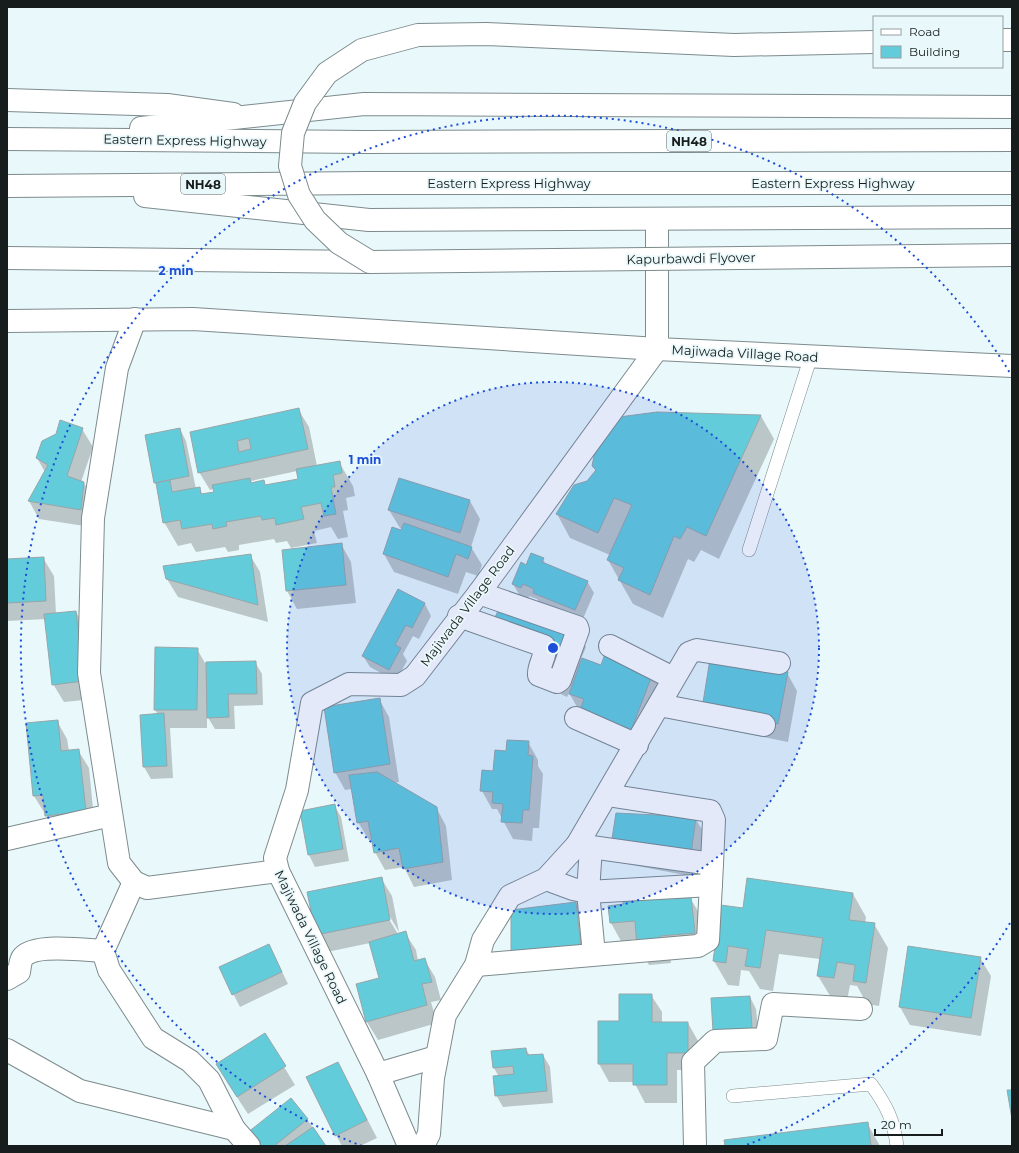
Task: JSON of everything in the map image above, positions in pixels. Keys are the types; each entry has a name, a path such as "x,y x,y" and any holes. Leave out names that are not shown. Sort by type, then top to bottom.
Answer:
{"main road":[{"path":"370,262 339,243 315,220 299,195 290,166 293,133 305,104 327,73 362,50 418,35 486,34 734,45 873,42"},
{"path":"7,100 167,105 248,116"},
{"path":"38,139 364,104 1012,107"},
{"name":"Eastern Express Highway","path":"7,140 365,142 1012,140"},
{"name":"Eastern Express Highway","path":"7,186 367,183 1012,183"},
{"path":"38,185 369,220 657,220 1012,217"},
{"path":"7,320 193,319 657,349 657,220"},
{"name":"Kapurbawdi Flyover","path":"7,258 370,262 1012,255"},
{"path":"135,320 117,368 93,518 89,673 119,863 134,882 147,888 278,871"},
{"name":"Majiwada Village Road","path":"409,1146 378,1074 278,871 275,858 297,790 312,703 349,684 401,684 415,676 483,587 657,349 1012,366"},
{"path":"460,616 544,646 545,650 539,675 556,682 560,680 578,630 577,627 501,600 483,587"},
{"path":"483,587 566,614"},
{"path":"488,625 501,600"},
{"path":"610,646 673,678"},
{"path":"423,1146 429,1134 433,1078 445,1015 476,965 483,940 510,896 546,879 584,846 607,795 627,757 637,745 660,705 673,678 689,653 697,650 779,663"},
{"path":"660,705 764,725"},
{"path":"576,718 637,745"},
{"path":"476,965 698,946 708,940 714,820 710,811 607,795"},
{"path":"7,838 111,815"},
{"path":"584,846 711,874"},
{"path":"584,846 593,944"},
{"path":"546,879 573,889 588,892 711,874"},
{"path":"134,882 103,951 109,970 153,1038 190,1061 209,1080 234,1129 249,1146"},
{"path":"7,979 19,972 22,958 30,951 60,949 103,951"},
{"path":"695,1146 693,1062 715,1041 766,1039 773,1004 860,1009"},
{"path":"7,1050 80,1091 234,1129"},
{"path":"378,1074 436,1057"}],"lane":[{"path":"749,550 811,356"},
{"path":"733,1096 871,1084 886,1105 895,1127 897,1146"}],"building":[{"path":"299,408 308,449 198,473 190,432","holes":["249,438 251,449 239,452 237,441"]},
{"path":"657,412 761,415 706,536 687,527 680,539 674,536 650,595 618,580 624,568 607,560 632,505 614,498 598,533 556,514 574,485 587,481 596,470 592,466 596,446 619,417"},
{"path":"60,420 83,428 67,476 84,482 81,510 28,501 48,465 36,458 42,441 56,434"},
{"path":"180,428 189,476 154,483 145,435"},
{"path":"340,461 342,473 333,475 335,487 331,487 336,514 324,516 321,503 301,507 304,519 276,525 275,518 262,520 261,516 226,522 227,526 213,529 212,524 182,529 180,520 163,523 156,483 170,480 172,492 200,487 201,494 214,492 212,485 250,478 251,483 264,480 265,485 298,479 296,469"},
{"path":"399,478 470,500 460,533 388,510"},
{"path":"404,523 472,547 468,559 456,554 448,577 383,554 392,527 401,530"},
{"path":"342,543 346,585 286,591 282,550"},
{"path":"531,553 544,558 542,562 588,581 575,610 533,593 534,589 523,584 521,588 512,584 521,562 526,565"},
{"path":"251,554 258,605 166,579 163,566"},
{"path":"44,557 46,601 7,603 7,559"},
{"path":"398,589 425,603 412,628 406,625 395,645 401,648 389,670 362,656"},
{"path":"502,602 576,629 557,680 541,673 550,646 492,624"},
{"path":"76,611 84,681 52,685 44,614"},
{"path":"155,647 198,648 197,710 154,710"},
{"path":"605,654 653,673 630,733 579,713 584,699 569,694 582,658 601,665"},
{"path":"710,659 788,672 778,724 702,709"},
{"path":"256,661 257,694 228,694 229,717 207,718 206,662"},
{"path":"380,698 390,764 334,773 324,707"},
{"path":"164,713 167,766 143,767 140,715"},
{"path":"58,720 61,751 79,749 86,811 45,816 43,795 33,796 26,723"},
{"path":"507,740 529,741 528,755 533,756 529,810 523,810 522,823 501,822 503,804 492,803 493,792 480,791 482,770 493,771 495,750 506,751"},
{"path":"377,772 437,807 443,862 403,869 399,848 374,853 368,821 357,823 349,775"},
{"path":"335,804 343,849 308,855 300,811"},
{"path":"616,813 696,817 690,861 611,845"},
{"path":"382,877 390,920 316,935 307,892"},
{"path":"747,878 853,893 849,920 875,923 866,983 853,981 855,965 837,962 834,978 817,976 823,938 766,930 760,968 745,966 748,949 728,946 726,963 713,961 719,919 713,904 743,908"},
{"path":"677,893 677,899 691,897 695,933 660,936 661,945 637,947 635,921 610,923 608,906 623,904 623,899"},
{"path":"576,902 581,948 511,951 511,910"},
{"path":"406,931 414,961 425,958 432,982 422,984 427,1005 366,1022 356,984 379,978 369,942"},
{"path":"269,944 282,972 232,995 219,967"},
{"path":"908,946 981,957 971,1018 899,1007"},
{"path":"619,994 652,994 652,1022 688,1022 688,1053 667,1053 667,1085 633,1085 633,1064 598,1064 598,1021 619,1021"},
{"path":"750,996 752,1029 713,1031 711,998"},
{"path":"265,1033 286,1066 237,1097 216,1064"},
{"path":"526,1048 527,1055 543,1054 547,1091 495,1096 493,1076 514,1074 513,1066 493,1068 491,1051"},
{"path":"338,1062 367,1120 335,1136 306,1077"},
{"path":"1007,1090 1012,1090 1012,1119"},
{"path":"291,1098 308,1119 274,1146 258,1146 247,1133"},
{"path":"868,1122 871,1146 725,1146 724,1140"},
{"path":"313,1127 326,1146 285,1146"}]}
